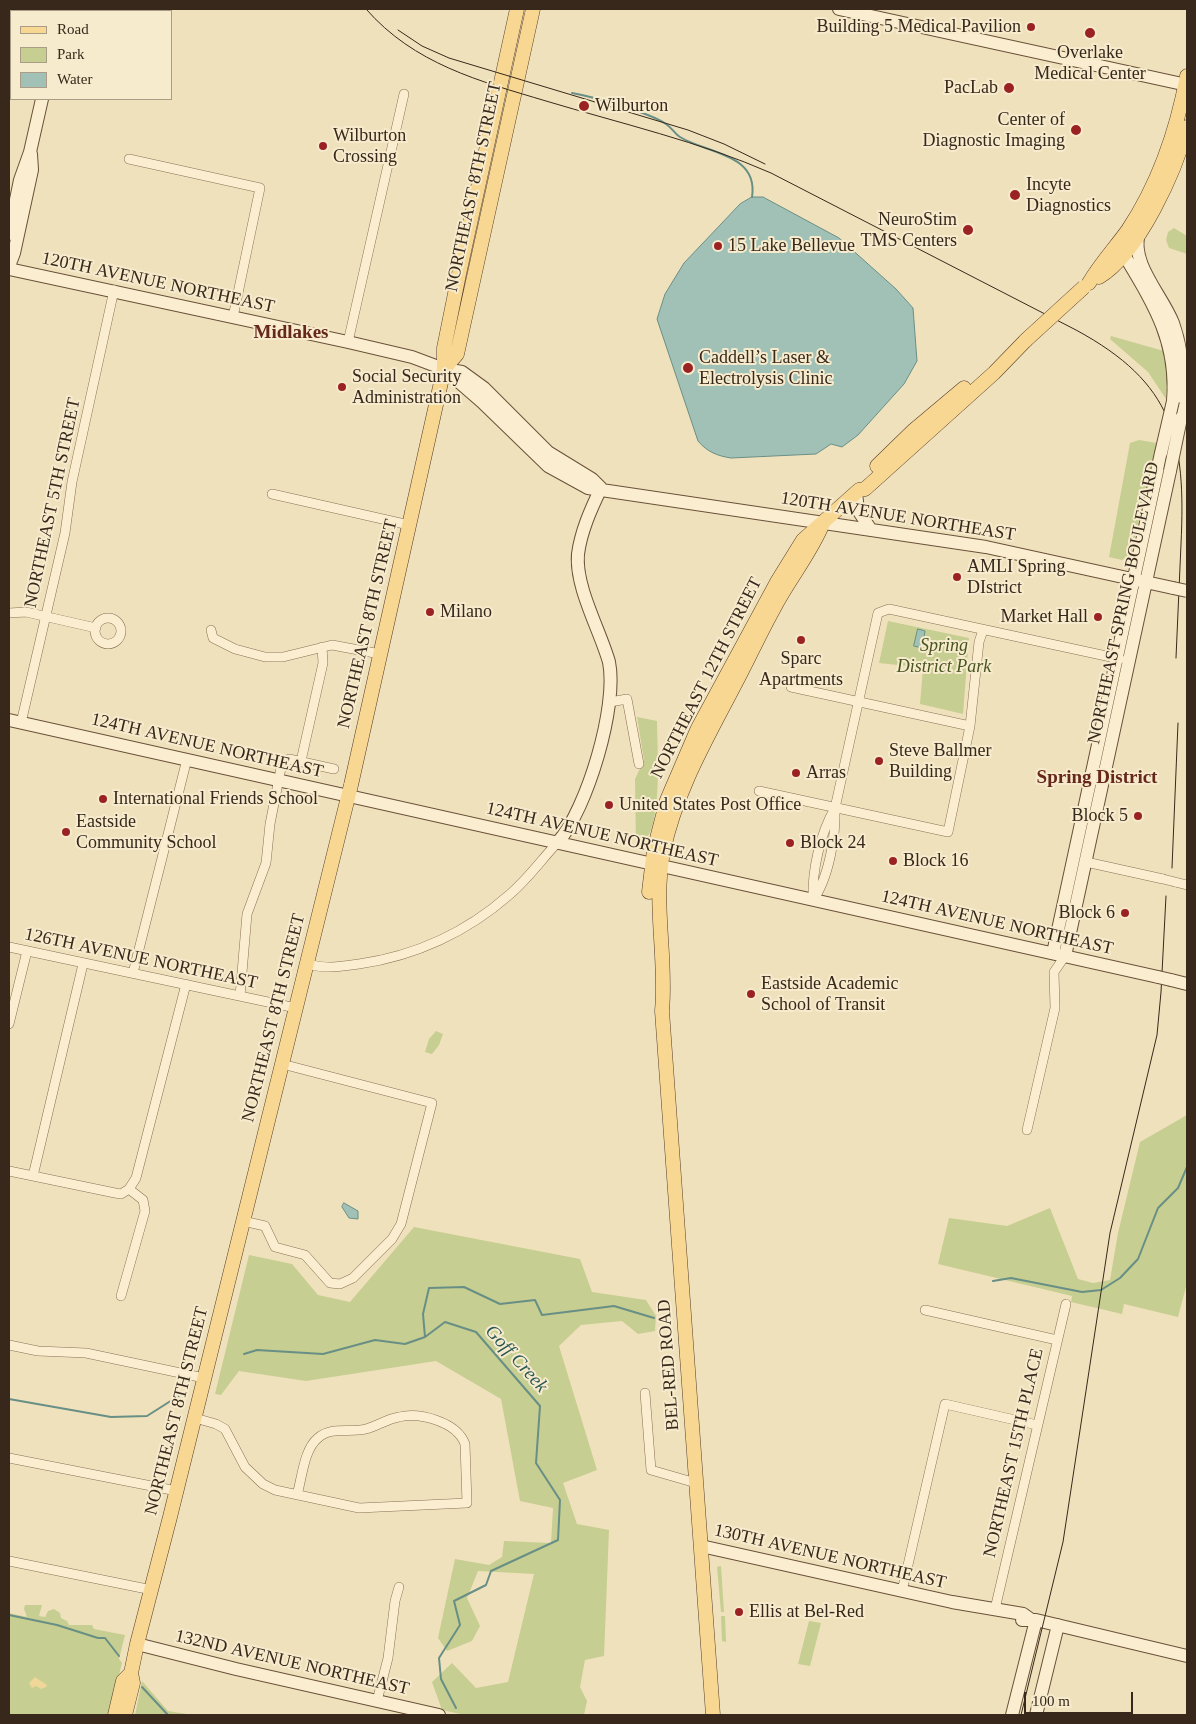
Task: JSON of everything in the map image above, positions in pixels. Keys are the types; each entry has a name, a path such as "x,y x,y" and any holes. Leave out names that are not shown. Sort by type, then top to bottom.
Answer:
{"main road":[{"name":"NORTHEAST 8TH STREET","path":"125,1715 133,1683 131,1672 137,1644 177,1491 348,797 444,369 444,348 459,274 517,9"},
{"name":"NORTHEAST 8TH STREET","path":"444,369 457,354 533,9"},
{"name":"NORTHEAST 12TH STREET","path":"656,865 667,816 687,776 704,730 774,608 816,540 823,522 858,491 865,489 994,373 1003,361 1086,285 1104,274 1124,253 1164,159 1187,82"},
{"name":"NORTHEAST 12TH STREET","path":"1086,285 1096,269 1133,232 1169,179 1187,127"},
{"name":"BEL-RED ROAD","path":"656,865 664,990 662,1011 713,1715"},
{"name":"NORTHEAST 8TH STREET","path":"115,1715 123,1681 131,1672"}],"street":[{"path":"839,9 1187,82"},
{"path":"348,342 404,94"},
{"path":"9,234 23,168 30,152 42,100"},
{"path":"9,267 14,253 32,170 30,152"},
{"path":"129,159 260,188 232,317"},
{"name":"NORTHEAST SPRING BOULEVARD","path":"1026,1130 1055,1008 1054,972 1086,862 1181,418 1184,383 1164,315 1139,261 1133,232"},
{"name":"NORTHEAST SPRING BOULEVARD","path":"1124,253 1164,315"},
{"name":"120TH AVENUE NORTHEAST","path":"9,267 412,357 444,369 482,402 548,466 579,485 631,495 986,546 1187,592"},
{"name":"NORTHEAST 5TH STREET","path":"15,721 46,616 65,533 72,482 114,290"},
{"name":"NORTHEAST SPRING BOULEVARD","path":"1059,955 1116,658 1173,401 1177,358"},
{"path":"307,964 326,969 384,960 441,940 509,895 529,877 567,832 594,769 610,702 609,662 582,582 578,556 584,529 601,488"},
{"path":"858,491 858,510 871,530"},
{"path":"272,494 409,526"},
{"path":"813,900 822,887 835,825 835,808 876,616 881,611 889,609 1130,661"},
{"path":"9,613 26,612 96,628"},
{"path":"211,630 213,638 223,644 265,657 283,657 338,645 380,654"},
{"path":"759,791 948,832 970,726 979,642 983,630"},
{"path":"301,761 323,663 322,647"},
{"path":"791,687 970,726"},
{"path":"610,702 627,700 639,764"},
{"name":"124TH AVENUE NORTHEAST","path":"15,721 1187,984"},
{"path":"133,974 187,759"},
{"path":"240,996 247,914 264,870 281,768 289,759 334,769"},
{"path":"1086,862 1187,885"},
{"name":"126TH AVENUE NORTHEAST","path":"9,947 296,1008"},
{"path":"9,1024 27,951"},
{"path":"32,1176 83,964"},
{"path":"9,1172 121,1194 130,1190 136,1178 186,984"},
{"path":"243,1221 265,1226 275,1247 305,1254 330,1283 340,1284 353,1278 392,1240 401,1224 432,1102 282,1064"},
{"path":"121,1296 146,1207 143,1200 130,1190"},
{"name":"NORTHEAST 15TH PLACE","path":"994,1609 1066,1304"},
{"path":"924,1310 1057,1340"},
{"path":"9,1345 38,1351 86,1353 204,1378"},
{"path":"645,1393 651,1470 696,1484"},
{"path":"902,1591 945,1404 1037,1425"},
{"path":"195,1418 216,1424 225,1429 244,1467 262,1484 275,1490 297,1495 359,1508 467,1503 466,1444 463,1437 450,1426 411,1416 389,1419 366,1429 330,1431 318,1438 309,1450 297,1495"},
{"path":"9,1458 177,1491"},
{"name":"130TH AVENUE NORTHEAST","path":"701,1546 952,1602 1022,1620 1033,1620 1058,1625 1187,1656"},
{"path":"9,1561 152,1590"},
{"path":"377,1701 388,1658 395,1601 399,1587"},
{"name":"130TH AVENUE NORTHEAST","path":"952,1602 1024,1614 1033,1620"},
{"path":"1012,1715 1033,1620"},
{"path":"1036,1715 1058,1625"},
{"name":"132ND AVENUE NORTHEAST","path":"137,1644 434,1715"}],"green space":[{"path":"1174,228 1187,236 1187,254 1169,248 1166,240 1168,232"},
{"path":"1111,336 1164,351 1167,375 1166,399 1148,372 1110,339"},
{"path":"1139,440 1157,443 1131,553 1122,560 1109,557 1130,443"},
{"name":"Spring District Park","path":"888,621 969,638 963,714 920,704 923,668 921,664 908,663 907,666 879,663"},
{"path":"637,717 657,721 658,771 652,828 645,841 636,848 635,779 644,760"},
{"path":"436,1031 443,1034 439,1045 432,1054 425,1052 429,1039"},
{"path":"1187,1115 1187,1283 1178,1317 1124,1304 1122,1314 1071,1302 1072,1296 938,1264 949,1218 1007,1226 1050,1208 1078,1279 1093,1283 1110,1280 1118,1233 1140,1142"},
{"path":"414,1227 580,1259 592,1292 646,1300 656,1316 655,1331 638,1334 622,1321 581,1325 559,1346 597,1470 563,1483 577,1524 609,1530 604,1656 585,1660 580,1687 587,1701 584,1715 465,1715 442,1710 432,1682 452,1663 476,1688 508,1682 534,1574 478,1571 467,1598 480,1626 472,1641 447,1651 438,1638 455,1559 489,1565 502,1557 504,1541 551,1543 553,1508 520,1501 501,1399 436,1361 306,1381 239,1371 221,1395 215,1394 249,1255 292,1264 318,1295 350,1302"},
{"path":"721,1566 724,1612 721,1612 717,1567"},
{"path":"25,1605 42,1605 39,1616 45,1617 48,1611 54,1609 60,1613 61,1618 67,1621 69,1625 92,1625 94,1629 125,1635 119,1659 122,1663 109,1715 9,1715 9,1613 27,1617 24,1609"},
{"path":"721,1616 725,1616 726,1642 722,1641"},
{"path":"809,1621 821,1623 810,1666 798,1664"},
{"path":"142,1681 168,1711 193,1715 135,1715"}],"sand":[{"path":"35,1677 47,1685 46,1687 41,1689 36,1686 32,1688 29,1683"}],"water":[{"path":"752,197 763,197 839,238 896,289 913,308 917,361 904,384 858,435 842,447 831,444 816,454 731,458 713,453 698,441 657,319 665,294 684,263 740,204"},
{"path":"918,629 925,631 922,648 914,646"},
{"path":"344,1203 358,1211 358,1219 349,1218 342,1207"}],"waterway":[{"path":"572,93 607,101 658,119 680,137 716,151 739,163 747,171 752,182 752,197"},
{"path":"993,1281 1011,1278 1082,1292 1101,1290 1120,1278 1138,1259 1158,1208 1178,1188 1187,1167"},
{"path":"244,1354 257,1350 323,1354 375,1340 405,1344 425,1337 423,1314 429,1288 464,1287 500,1304 535,1300 542,1315 614,1306 654,1318"},
{"name":"Goff Creek","path":"425,1337 445,1322 476,1332 540,1406 536,1463 560,1500 558,1540 491,1571 486,1585 454,1601 460,1625 439,1658 441,1679 456,1708"},
{"path":"9,1399 111,1417 147,1416 180,1395"},
{"path":"9,1615 57,1625 98,1638 105,1638 119,1656"},
{"path":"142,1687 168,1715"}],"tram line":[{"path":"366,9 405,44 426,57 472,78 688,142 771,173 1076,330 1109,350 1134,371 1154,393 1167,417 1176,444 1182,507 1176,658"},
{"path":"398,30 422,46 449,58 688,130 724,144 765,164"},
{"path":"1172,868 1178,723"},
{"path":"1021,1715 1063,1542 1110,1233 1157,1035 1166,896"}],"place":[{"name":"Building 5 Medical Pavilion","path":"1031,27"},
{"name":"Overlake Medical Center","path":"1090,33"},
{"name":"PacLab","path":"1009,88"},
{"name":"Wilburton","path":"584,106"},
{"name":"Center of Diagnostic Imaging","path":"1076,130"},
{"name":"Wilburton Crossing","path":"323,146"},
{"name":"Incyte Diagnostics","path":"1015,195"},
{"name":"NeuroStim TMS Centers","path":"968,230"},
{"name":"15 Lake Bellevue","path":"718,246"},
{"name":"Caddell’s Laser & Electrolysis Clinic","path":"688,368"},
{"name":"Social Security Administration","path":"342,387"},
{"name":"AMLI Spring DIstrict","path":"957,577"},
{"name":"Milano","path":"430,612"},
{"name":"Market Hall","path":"1098,617"},
{"name":"Sparc Apartments","path":"801,640"},
{"name":"Steve Ballmer Building","path":"879,761"},
{"name":"Arras","path":"796,773"},
{"name":"International Friends School","path":"103,799"},
{"name":"United States Post Office","path":"609,805"},
{"name":"Block 5","path":"1138,816"},
{"name":"Eastside Community School","path":"66,832"},
{"name":"Block 24","path":"790,843"},
{"name":"Block 16","path":"893,861"},
{"name":"Block 6","path":"1125,913"},
{"name":"Eastside Academic School of Transit","path":"751,994"},
{"name":"Ellis at Bel-Red","path":"739,1612"}],"district":[{"name":"Midlakes","path":"291,333"},
{"name":"Spring District","path":"1097,778"}]}
